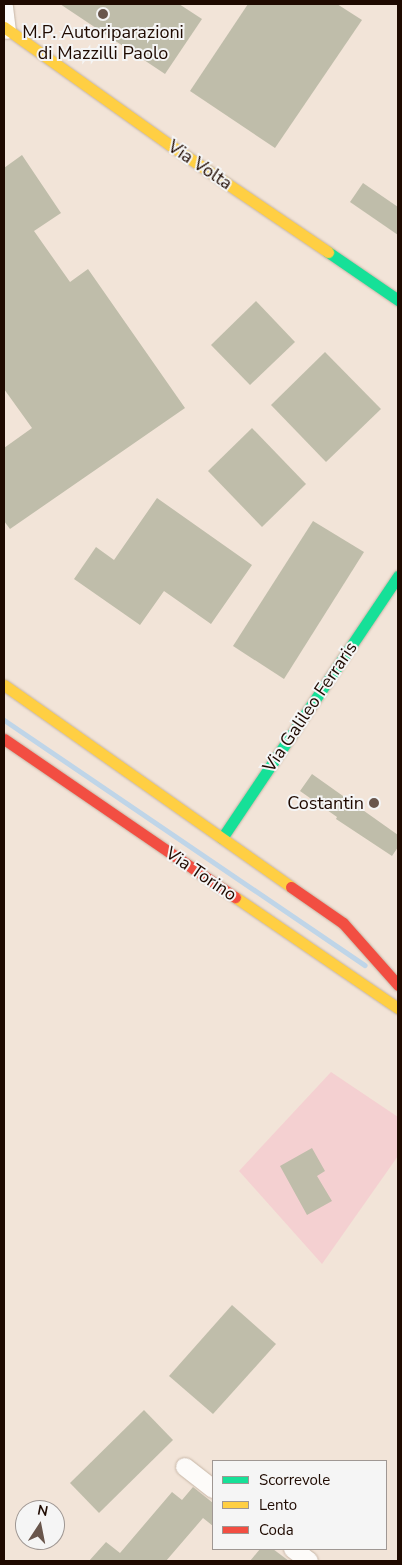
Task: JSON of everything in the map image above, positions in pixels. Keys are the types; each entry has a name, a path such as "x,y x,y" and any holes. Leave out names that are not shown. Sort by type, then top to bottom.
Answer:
{"street":[{"path":"4,7 5,29"},
{"name":"Via Volta","path":"5,29 170,145 398,300"},
{"name":"Via Galileo Ferraris","path":"222,838 398,576"},
{"path":"4,686 343,923 398,985"},
{"name":"Via Torino","path":"4,739 398,1008"},
{"path":"185,1468 212,1488"},
{"path":"294,1550 310,1561"}],"shaded area":[{"path":"331,1072 398,1117 398,1156 322,1264 239,1171"}],"building":[{"path":"60,4 179,4 202,19 165,74"},
{"path":"248,4 337,4 362,20 275,148 190,91"},
{"path":"22,155 61,213 34,231 70,282 88,269 185,408 10,529 4,521 4,448 32,428 4,389 4,168"},
{"path":"363,183 398,207 398,235 350,202"},
{"path":"256,301 295,342 250,385 211,345"},
{"path":"325,352 381,409 326,462 271,405"},
{"path":"252,428 306,484 262,527 208,471"},
{"path":"157,498 252,565 211,624 164,591 140,625 74,579 96,547 114,560"},
{"path":"313,521 364,552 284,679 233,646"},
{"path":"312,774 398,835 398,847 392,856 336,819 337,817 300,791"},
{"path":"312,1148 325,1171 317,1176 332,1201 307,1215 280,1166"},
{"path":"232,1305 276,1344 213,1414 169,1376"},
{"path":"144,1410 173,1440 99,1513 70,1483"},
{"path":"193,1487 212,1502 212,1525 203,1518 166,1561 89,1561 106,1542 120,1553 172,1492 182,1500"},
{"path":"259,1550 274,1550 289,1561 250,1561"}],"waterway":[{"path":"4,720 365,965"}],"traffic: fast":[{"path":"328,252 398,300"},
{"path":"222,838 398,576"}],"traffic: slow":[{"path":"4,27 170,145 328,252"},
{"path":"4,685 291,887"},
{"path":"235,897 398,1008"}],"traffic: jam":[{"path":"4,739 235,897"},
{"path":"291,887 343,923 398,985"}],"place":[{"name":"M.P. Autoriparazioni di Mazzilli Paolo","path":"103,14"},
{"name":"Costantin","path":"374,803"}]}
